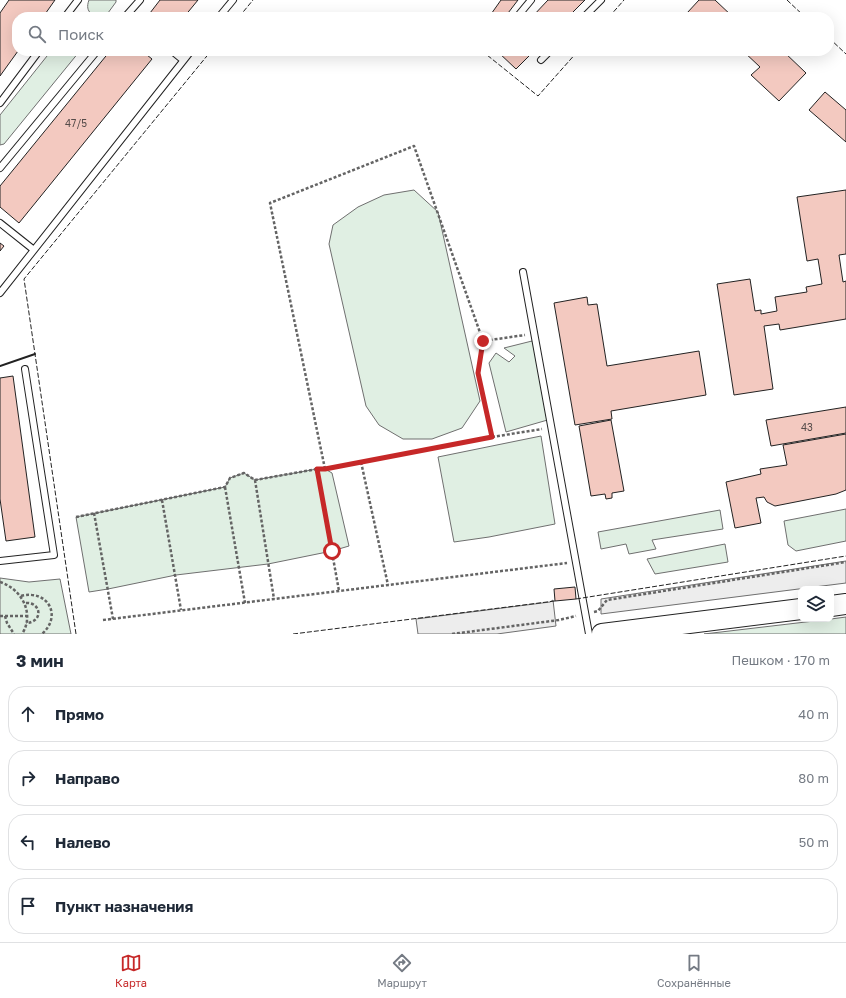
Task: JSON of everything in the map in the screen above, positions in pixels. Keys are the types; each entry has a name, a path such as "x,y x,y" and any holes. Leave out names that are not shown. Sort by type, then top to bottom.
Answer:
{"main road":[{"path":"834,606 846,604"},
{"path":"602,634 798,609"}],"lane":[{"path":"69,12 78,0"},
{"path":"130,12 140,0"},
{"path":"223,12 233,0"},
{"path":"521,12 531,0"},
{"path":"589,12 601,0"},
{"path":"0,103 35,56"},
{"path":"0,168 93,56"},
{"path":"178,56 183,60"},
{"path":"0,293 187,56"},
{"path":"541,60 545,56"},
{"path":"0,223 34,250"},
{"path":"523,272 589,634"},
{"path":"0,561 54,555 25,369"}],"path":[{"path":"325,469 270,203 414,146 483,341 478,373 492,437"},
{"path":"483,341 534,333"},
{"path":"245,602 225,487 230,478 244,473 255,480 317,469 325,469 492,437 551,428"},
{"path":"361,462 388,585"},
{"path":"317,469 339,591"},
{"path":"255,480 274,599"},
{"path":"76,517 225,487"},
{"path":"162,500 181,610"},
{"path":"94,513 113,619"},
{"path":"103,620 575,562"},
{"path":"452,634 559,620 598,610 607,600 846,562"},
{"path":"0,582 11,587 26,604 27,616 22,634"},
{"path":"20,596 32,594 39,596 47,602 51,608 52,620 50,625 42,634"},
{"path":"26,604 33,605 39,613 38,617 34,621 26,623"},
{"path":"0,616 27,616"},
{"path":"5,616 7,623 14,634"}],"green space":[{"path":"89,0 116,0 109,12 90,12 88,4"},
{"path":"47,56 76,56 4,144 0,145 0,115"},
{"path":"414,190 438,212 480,401 462,428 432,439 403,439 379,425 366,406 329,244 333,225 358,207 384,195"},
{"path":"532,341 538,354 551,419 506,432 489,363 496,353 509,362 515,356 504,348"},
{"path":"541,436 555,524 489,537 454,542 438,457"},
{"path":"317,469 325,469 332,473 349,546 268,564 176,575 89,592 76,517 225,487 230,478 244,473 255,480"},
{"path":"846,509 846,541 796,551 788,545 784,521"},
{"path":"720,510 723,529 652,540 656,549 629,554 626,544 601,549 598,532"},
{"path":"725,544 728,562 655,574 647,559"},
{"path":"0,578 29,582 60,579 71,634 0,634"},
{"path":"846,617 846,634 704,634 806,622 834,622 834,619"}],"shaded area":[{"path":"846,561 846,583 822,586 798,586 798,589 601,614 601,599"},
{"path":"553,600 556,626 497,634 418,634 416,619 550,602"}],"building":[{"path":"9,0 55,0 47,12 12,12 12,56 14,56 0,76 0,13"},
{"path":"160,0 198,0 188,12 151,12"},
{"path":"501,0 518,0 509,12 493,12"},
{"path":"548,0 585,0 573,12 537,12"},
{"path":"699,0 715,0 728,12 688,12"},
{"path":"106,56 148,56 152,59 19,223 0,207 0,186"},
{"path":"502,56 529,56 516,69"},
{"path":"748,56 788,56 806,73 779,101 751,75 760,67"},
{"path":"825,92 846,110 846,142 809,110"},
{"path":"846,190 846,254 839,255 843,282 846,281 846,319 780,330 779,324 764,326 773,389 734,395 717,284 750,279 755,311 761,310 761,314 777,311 775,297 807,292 806,287 822,284 818,259 807,261 797,197"},
{"path":"0,243 4,246 0,251"},
{"path":"587,297 588,305 597,304 607,366 699,351 706,395 611,411 612,419 575,425 554,303"},
{"path":"13,376 35,537 6,541 0,499 0,378"},
{"path":"846,407 846,433 771,446 766,420"},
{"path":"611,420 624,491 612,493 612,498 606,499 605,494 591,496 579,426"},
{"path":"846,434 846,490 836,494 775,506 767,502 764,497 756,498 761,523 735,528 726,482 761,474 760,469 787,465 783,445"},
{"path":"575,587 576,599 555,601 554,589"}],"fence":[{"path":"243,12 253,0"},
{"path":"613,12 624,0"},
{"path":"787,0 800,12"},
{"path":"834,43 846,54"},
{"path":"76,634 24,279 207,56"},
{"path":"488,56 538,96 574,56"},
{"path":"576,599 846,556"},
{"path":"293,634 555,601"}],"wall":[{"path":"0,366 35,354"}],"route":[{"path":"332,551 317,469 325,469 492,437 478,373 483,341"}]}
